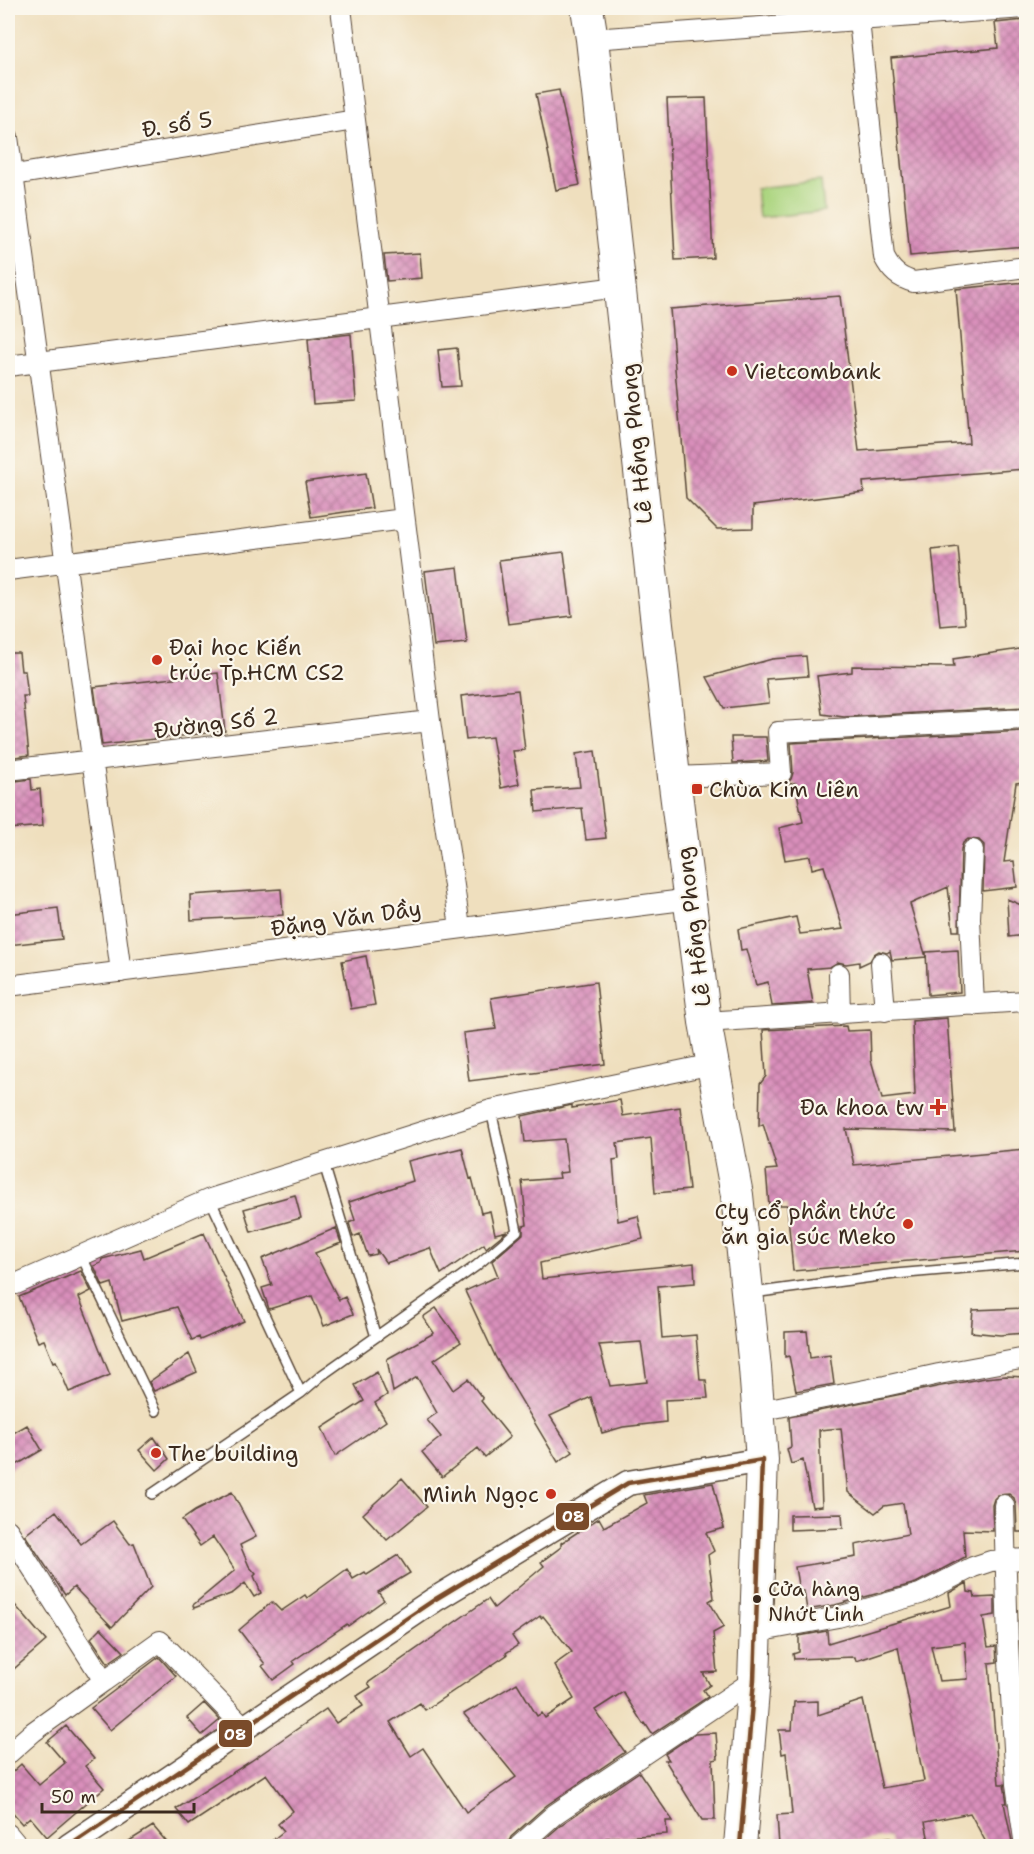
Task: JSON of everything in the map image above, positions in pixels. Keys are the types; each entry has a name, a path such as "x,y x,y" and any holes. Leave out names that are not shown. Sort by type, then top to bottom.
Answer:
{"highway":[{"name":"Lê Hồng Phong","path":"587,8 674,777 705,1022 736,1194 759,1411 762,1460 754,1680 740,1846"}],"street":[{"path":"341,8 378,319 430,721 460,927"},
{"path":"592,39 1026,8"},
{"path":"859,20 884,257 890,268 905,280 914,282 1026,267"},
{"name":"Đ. số 5","path":"10,176 355,120"},
{"path":"8,137 10,176 38,362 121,972"},
{"path":"8,366 618,287"},
{"path":"8,570 405,519"},
{"path":"674,777 781,773 778,732 1026,719"},
{"name":"Đường Số 2","path":"8,770 430,721"},
{"path":"973,850 970,918 974,1005"},
{"name":"Đặng Văn Dầy","path":"8,986 691,899"},
{"path":"881,963 885,1011"},
{"path":"839,974 840,1014"},
{"path":"705,1022 1026,1001"},
{"path":"16,1284 210,1199 491,1110 712,1064"},
{"path":"759,1411 1026,1358"},
{"path":"69,1846 246,1729 434,1600 628,1483 762,1460"},
{"path":"1004,1505 1016,1784 1025,1846"},
{"path":"8,1530 104,1681"},
{"path":"756,1632 838,1617 920,1594 973,1567 1006,1558 1026,1558"},
{"path":"8,1754 33,1732 160,1641 246,1729"},
{"path":"519,1846 555,1814 754,1680"},
{"path":"8,1834 18,1846"}],"lane":[{"path":"152,1494 301,1393 321,1375 476,1266 517,1231 491,1110"},
{"path":"324,1164 376,1337"},
{"path":"210,1199 301,1393"},
{"path":"81,1255 156,1412"},
{"path":"747,1293 895,1274 1026,1263"}],"green space":[{"path":"821,181 824,211 759,218 756,188"}],"building":[{"path":"1026,20 1026,246 910,256 891,58 998,48 995,23"},
{"path":"559,90 580,185 556,190 536,94"},
{"path":"706,98 713,258 675,260 667,99"},
{"path":"420,253 422,278 387,281 384,255"},
{"path":"1026,282 1026,469 863,482 864,492 753,506 753,528 717,529 686,498 670,309 840,296 859,451 969,443 956,289"},
{"path":"351,334 356,401 313,404 308,339"},
{"path":"457,348 461,386 442,387 438,350"},
{"path":"366,473 372,508 311,517 305,482"},
{"path":"958,547 965,624 940,626 932,550"},
{"path":"564,552 572,616 508,624 499,560"},
{"path":"458,567 467,643 434,646 425,571"},
{"path":"1026,648 1026,707 844,717 822,714 817,676 852,672 852,666 954,667 953,659"},
{"path":"8,653 19,653 21,671 25,671 28,696 23,696 29,755 8,758"},
{"path":"806,656 808,676 766,679 769,703 724,708 707,677 772,659"},
{"path":"218,673 225,731 102,745 94,687"},
{"path":"518,690 525,750 513,751 519,784 501,788 492,737 466,740 461,696"},
{"path":"1026,731 1026,769 1022,770 1023,782 1016,783 1004,862 1014,861 1017,887 983,891 984,845 979,840 968,839 963,843 961,849 959,931 953,931 948,887 910,904 926,957 892,960 890,951 887,953 879,951 870,961 859,966 859,962 846,964 838,962 830,967 807,969 813,1003 772,1006 768,982 756,985 746,949 741,950 738,929 796,917 800,934 843,929 824,866 812,869 810,856 785,860 779,828 803,822 795,783 786,785 793,773 791,743"},
{"path":"731,737 766,737 768,761 733,763"},
{"path":"595,751 606,838 586,840 582,808 536,812 534,790 580,787 576,754"},
{"path":"31,779 32,790 40,789 43,826 8,829 8,782"},
{"path":"750,786 750,793 722,795 722,787"},
{"path":"281,889 283,915 191,920 190,895"},
{"path":"1007,899 1026,907 1026,935 1009,937"},
{"path":"58,908 62,939 8,945 8,914"},
{"path":"958,950 960,992 928,995 926,952"},
{"path":"366,956 375,1005 351,1009 342,961"},
{"path":"596,982 605,1064 469,1081 463,1033 496,1029 491,998"},
{"path":"947,1018 955,1132 846,1129 854,1165 1026,1149 1026,1251 793,1271 787,1205 769,1205 766,1170 777,1169 763,1124 759,1126 760,1084 766,1076 763,1030 846,1026 847,1031 870,1030 871,1060 882,1099 915,1095 912,1021"},
{"path":"620,1100 623,1116 680,1107 689,1190 655,1193 651,1138 617,1143 619,1159 613,1160 618,1221 638,1216 643,1239 540,1263 542,1279 694,1263 695,1283 658,1286 662,1338 696,1335 700,1380 706,1380 708,1398 665,1400 666,1422 623,1427 602,1433 591,1397 550,1416 573,1452 558,1462 496,1358 465,1291 498,1276 492,1261 523,1234 523,1226 527,1225 522,1181 560,1178 559,1173 568,1172 564,1139 525,1142 522,1116 572,1105 572,1108","holes":["641,1342 647,1382 610,1386 599,1345"]},
{"path":"462,1148 481,1213 490,1211 495,1234 507,1231 486,1248 484,1244 441,1274 430,1248 386,1263 376,1249 377,1254 368,1256 360,1234 353,1237 349,1223 355,1220 349,1202 413,1181 408,1161"},
{"path":"295,1195 301,1218 251,1232 244,1209"},
{"path":"336,1228 341,1243 315,1253 339,1300 345,1297 353,1314 324,1326 312,1296 269,1309 262,1288 272,1285 262,1259"},
{"path":"204,1233 244,1321 200,1340 199,1337 192,1340 177,1307 122,1321 112,1283 103,1286 94,1266 101,1263 102,1259 141,1249 144,1258"},
{"path":"81,1271 91,1291 79,1297 110,1375 69,1392 44,1340 38,1342 19,1297"},
{"path":"436,1308 461,1342 434,1360 453,1390 468,1379 483,1399 481,1401 510,1437 485,1457 478,1448 442,1477 422,1452 441,1437 427,1420 437,1413 417,1377 393,1392 387,1359 434,1333 423,1317"},
{"path":"1026,1308 1026,1333 1000,1335 971,1332 973,1310"},
{"path":"807,1331 810,1358 830,1355 834,1384 796,1391 789,1356 785,1357 785,1332"},
{"path":"189,1354 197,1372 154,1391 149,1382"},
{"path":"377,1372 387,1395 375,1403 386,1421 335,1456 322,1428 364,1401 355,1385"},
{"path":"1006,1376 1026,1377 1026,1511 1023,1511 1026,1532 1017,1532 1014,1498 1009,1494 998,1495 992,1505 993,1531 963,1530 965,1557 916,1583 835,1605 807,1610 804,1591 799,1591 795,1567 856,1557 855,1545 908,1534 903,1503 884,1506 875,1513 848,1492 841,1428 819,1430 822,1506 812,1507 803,1460 791,1464 787,1449 791,1447 789,1417 941,1386"},
{"path":"27,1425 42,1450 8,1470 8,1436"},
{"name":"The building","path":"154,1437 169,1459 157,1470 139,1450"},
{"path":"402,1478 427,1507 387,1540 363,1514"},
{"path":"713,1483 724,1528 706,1533 714,1551 708,1555 714,1598 709,1601 724,1627 713,1633 717,1672 703,1673 710,1685 703,1690 708,1697 652,1734 623,1692 595,1710 625,1752 547,1805 511,1837 507,1846 265,1846 284,1831 278,1824 293,1811 266,1774 189,1825 176,1809 326,1709 336,1723 363,1706 357,1696 371,1687 368,1683 488,1599 494,1608 544,1566 541,1562 561,1547 561,1543 599,1518 604,1527 647,1503 644,1495","holes":["540,1616 541,1618 543,1616 572,1652 554,1665 574,1699 545,1718 542,1713 537,1716 517,1683 464,1714 516,1777 466,1812 423,1748 411,1756 390,1722 420,1703 425,1710 507,1655 506,1653 518,1645 512,1636"]},
{"path":"232,1492 256,1537 240,1545 249,1566 256,1574 254,1576 261,1593 254,1597 245,1583 233,1593 194,1608 193,1605 235,1570 213,1537 200,1546 182,1520"},
{"path":"56,1511 81,1544 113,1521 130,1544 134,1543 151,1587 112,1627 74,1587 65,1595 25,1535"},
{"path":"842,1514 843,1528 790,1530 790,1515"},
{"path":"398,1555 410,1573 378,1592 384,1600 293,1661 295,1664 273,1680 262,1666 265,1664 239,1630 272,1602 281,1611 305,1595 307,1598 347,1569 353,1579 365,1572 367,1575"},
{"path":"967,1583 968,1592 974,1593 975,1598 995,1597 995,1615 983,1617 988,1647 996,1646 997,1662 989,1663 999,1784 1004,1784 1007,1803 1004,1803 1013,1846 988,1846 970,1813 925,1822 930,1846 913,1846 913,1842 891,1844 890,1837 840,1843 840,1845 779,1846 777,1815 792,1814 786,1753 782,1754 779,1730 792,1730 794,1702 818,1701 818,1715 863,1700 882,1788 924,1781 898,1647 856,1661 855,1657 794,1659 793,1654 799,1652 799,1636 827,1631 828,1643 951,1606 949,1593","holes":["965,1642 968,1679 939,1681 931,1646"]},
{"path":"8,1597 46,1641 8,1674"},
{"path":"101,1628 124,1652 108,1663 91,1638"},
{"path":"159,1657 176,1676 110,1730 91,1708"},
{"path":"204,1703 220,1720 202,1735 187,1718"},
{"path":"66,1726 94,1759 85,1766 104,1788 47,1837 30,1817 22,1824 8,1808 8,1776 21,1764 39,1785 65,1763 47,1742"},
{"path":"716,1733 718,1759 713,1760 715,1820 702,1820 665,1760 669,1760 665,1754 695,1734"},
{"path":"639,1772 673,1821 666,1821 667,1834 606,1838 607,1846 537,1846 562,1824"},
{"path":"153,1826 170,1846 121,1846"}],"transit line":[{"name":"08","path":"69,1846 434,1600 628,1483 762,1460"},
{"name":"08","path":"740,1846 754,1680 762,1460"}],"place":[{"name":"Vietcombank","path":"732,371"},
{"name":"Đại học Kiến trúc Tp.HCM CS2","path":"157,660"},
{"name":"Chùa Kim Liên","path":"697,789"},
{"name":"Đa khoa tw","path":"938,1107"},
{"name":"Cty cổ phần thức ăn gia súc Meko","path":"908,1224"},
{"name":"The building","path":"156,1453"},
{"name":"Minh Ngọc","path":"551,1494"},
{"name":"Cửa hàng Nhứt Linh","path":"757,1599"}]}
